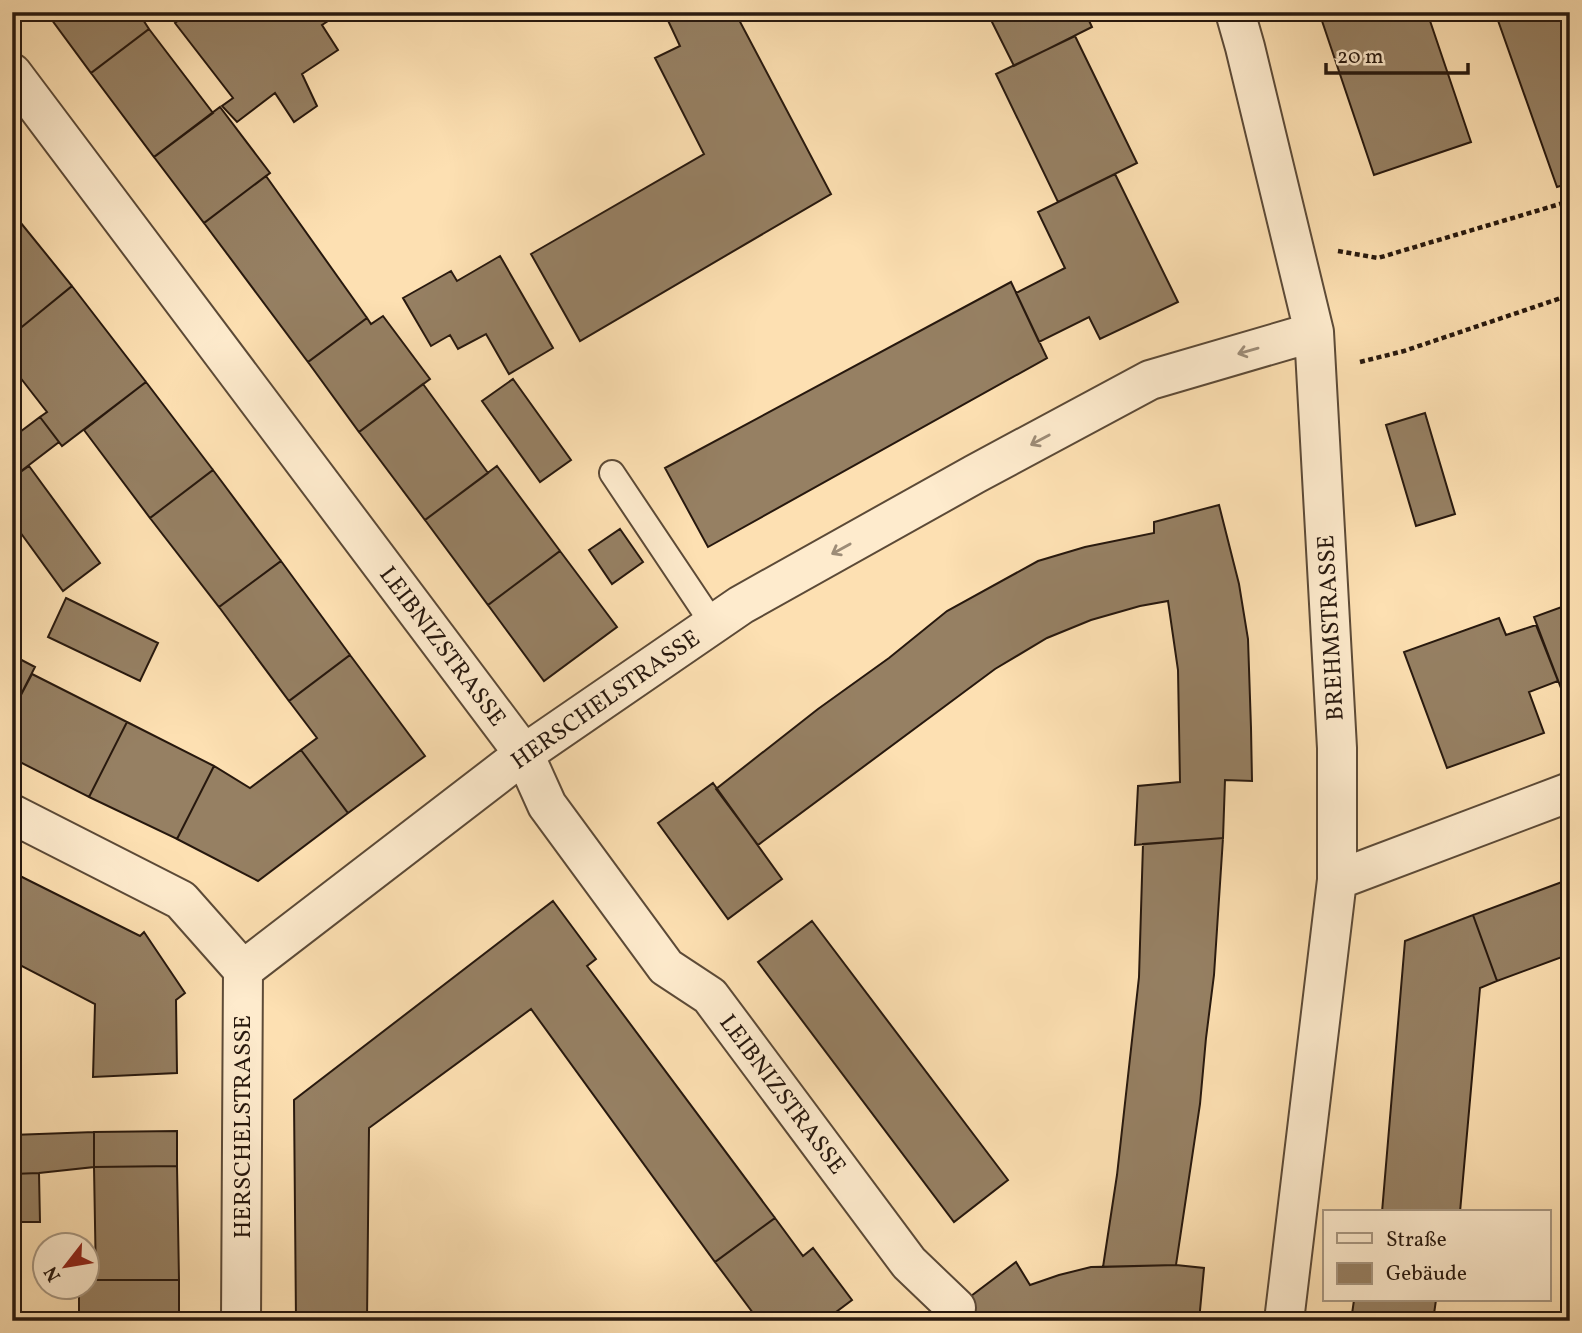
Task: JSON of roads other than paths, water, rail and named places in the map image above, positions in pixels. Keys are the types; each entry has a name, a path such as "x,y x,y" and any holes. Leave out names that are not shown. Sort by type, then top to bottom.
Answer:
{"street":[{"name":"BREHMSTRASSE","path":"1235,12 1314,332 1337,748 1337,880 1284,1321"},
{"name":"LEIBNIZSTRASSE","path":"12,73 524,754 547,805 666,967 710,996 909,1263 956,1308"},
{"name":"HERSCHELSTRASSE","path":"241,1321 243,970 524,754 752,598 1150,380 1314,332"},
{"path":"1337,880 1570,792"},
{"path":"12,814 181,900 243,970"}],"lane":[{"path":"612,473 713,624"}]}
